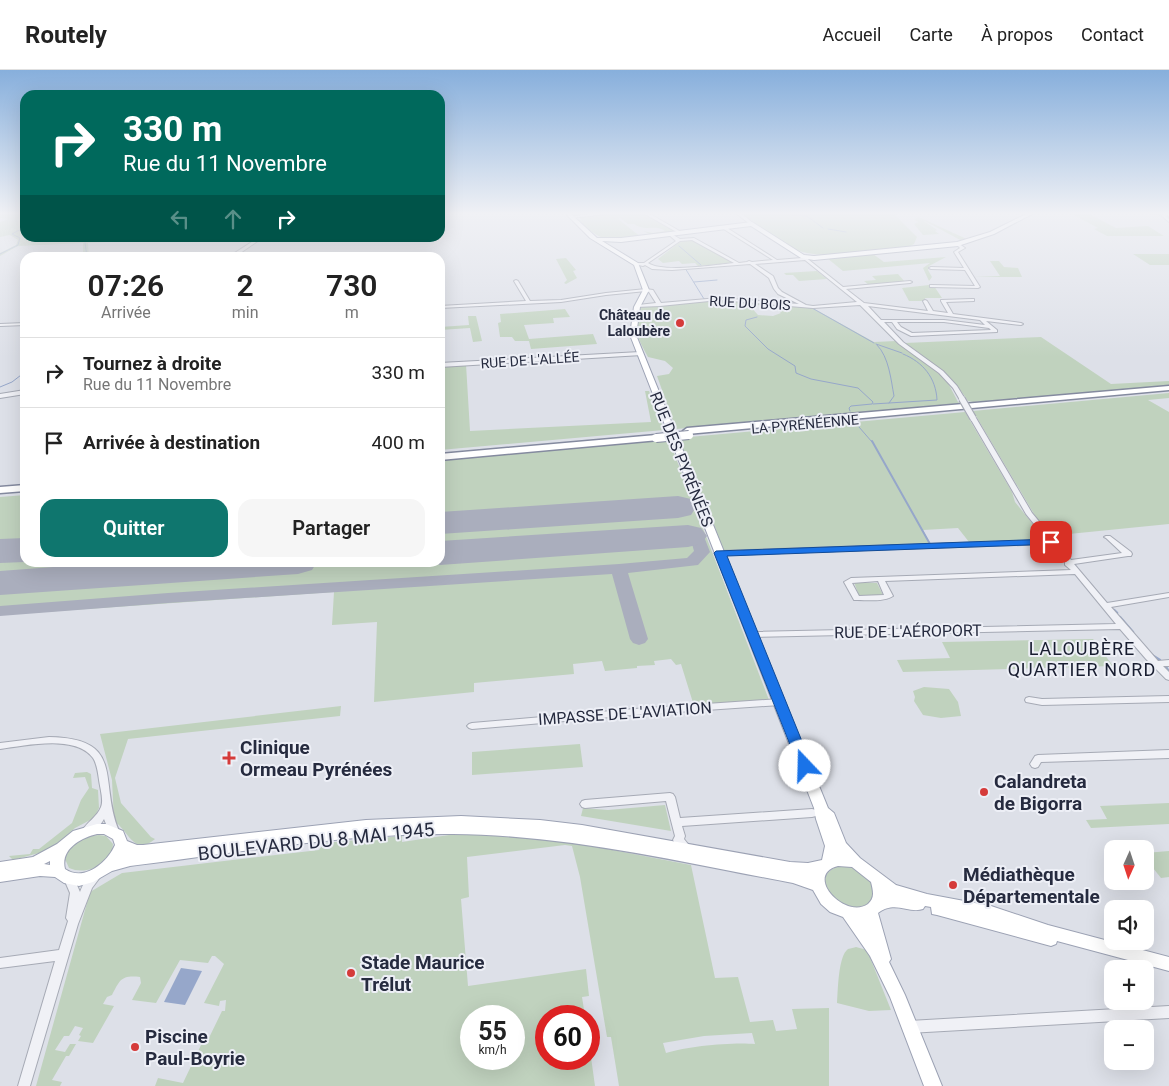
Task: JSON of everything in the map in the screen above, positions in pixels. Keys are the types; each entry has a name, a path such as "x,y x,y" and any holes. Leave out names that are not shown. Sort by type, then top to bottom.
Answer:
{"highway":[{"name":"LA PYRÉNÉENNE","path":"445,457 1169,390"},
{"name":"LA PYRÉNÉENNE","path":"445,453 655,436"},
{"path":"0,490 20,488"},
{"path":"0,494 20,492"}],"main road":[{"path":"632,261 637,265 646,290"},
{"name":"RUE DES PYRÉNÉES","path":"646,290 638,306 632,330 780,702 818,813"},
{"path":"818,813 829,817 841,846 855,862 872,872 878,880 881,898 874,908 883,965"},
{"path":"818,813 822,817 832,845 832,852 819,874 818,886 821,895 837,910 848,913 864,913 893,900 904,900 1169,971"},
{"name":"BOULEVARD DU 8 MAI 1945","path":"122,845 136,851 143,851 366,825 461,821 540,825 582,830 683,845 790,868 808,869 825,866"},
{"path":"0,876 40,870 64,875 87,878 105,869 116,859 122,845 121,840 114,831 106,829 87,831 70,840 63,847 56,864 64,875"},
{"name":"BOULEVARD DU 8 MAI 1945","path":"105,869 130,860 367,832 420,829 498,830 580,838 794,877 818,886"},
{"path":"0,868 35,862 63,847"},
{"path":"825,866 843,860 855,862"},
{"path":"878,880 898,891 944,904 991,912 1048,932 1169,964"},
{"path":"848,913 868,938 883,965 933,1086"}],"street":[{"path":"637,265 646,264 650,261"},
{"path":"646,264 652,268 672,269 757,261"},
{"path":"809,261 862,304 901,343 941,372 955,387 1029,514 1068,563 1169,677"},
{"path":"932,286 978,287 962,261"},
{"path":"749,262 771,277 776,289 780,293 808,306"},
{"path":"931,268 967,269"},
{"path":"516,281 529,303"},
{"path":"842,288 910,282"},
{"path":"445,307 561,301 646,290 651,291 660,305"},
{"name":"RUE DU BOIS","path":"638,306 719,299 808,306 862,304 1021,324"},
{"path":"951,315 943,301 972,300"},
{"path":"925,301 931,312"},
{"path":"893,321 899,328 911,335 995,331 981,319"},
{"path":"879,321 944,321 990,327"},
{"path":"0,325 20,324"},
{"name":"RUE DE L'ALLÉE","path":"620,355 642,357"},
{"name":"RUE DE L'ALLÉE","path":"445,365 620,355 642,357"},
{"path":"0,396 20,393"},
{"path":"1068,563 1128,554 1108,537"},
{"path":"720,553 1051,542"},
{"path":"881,580 889,596 857,598 848,582 851,580 1076,572"},
{"path":"1105,606 1169,595"},
{"name":"RUE DE L'AÉROPORT","path":"753,635 1123,626"},
{"path":"1156,664 1169,663"},
{"path":"1029,700 1042,702 1169,699"},
{"name":"IMPASSE DE L'AVIATION","path":"472,726 780,702"},
{"path":"0,746 57,740 71,741 87,747 99,760 108,820 114,831"},
{"path":"1035,764 1038,758 1169,754"},
{"path":"585,804 670,798 683,845"},
{"path":"87,831 98,820 107,805"},
{"path":"676,822 818,813"},
{"path":"24,1086 72,924 88,885 105,869"},
{"path":"64,875 75,893 72,924"},
{"path":"0,963 63,955"},
{"path":"909,1027 1169,1012"}],"green space":[{"path":"557,261 569,261 576,270 573,271 577,278 566,284 564,283 567,280"},
{"path":"679,261 730,261 733,263 698,266 695,263 682,264"},
{"path":"831,261 938,261 929,266 928,270 932,277 929,281 923,268 930,263 843,271"},
{"path":"990,261 999,261 1004,267 1018,268 1022,277 974,277 1000,276"},
{"path":"1144,261 1169,261 1169,265 1150,265"},
{"path":"817,271 827,279 799,281 793,275 786,275 784,273"},
{"path":"898,274 905,282 869,285 864,281 876,280 872,276"},
{"path":"934,286 942,298 925,298 926,301 909,301 902,288"},
{"path":"717,300 813,308 874,342 896,341 946,379 958,402 962,405 676,429 657,376 669,374 673,368 665,361 648,357 637,333 640,307","holes":["734,304 774,306 781,313 773,316 758,315 750,306"]},
{"path":"565,309 570,317 553,318 554,323 524,325 529,339 593,334 597,344 531,349 529,341 515,341 512,337 500,337 498,323 501,322 500,314"},
{"path":"468,316 476,316 482,341 473,342 470,328 445,330 445,327 469,325"},
{"path":"1041,337 1111,384 1169,381 1169,386 973,402 968,401 955,383 940,369 905,343"},
{"path":"466,364 470,431 651,422 645,391 649,391 664,430 445,450 445,366"},
{"path":"1169,393 1169,398 1148,400 1169,412 1169,524 1049,536 973,411"},
{"path":"965,412 1012,492 1015,502 1045,539 969,542 958,528 923,530 931,545 723,551 708,507 705,504 678,438"},
{"path":"669,440 769,700 694,706 681,664 676,665 671,659 654,661 655,665 605,671 602,661 573,664 574,674 474,683 474,692 374,702 377,622 332,625 334,592 0,615 0,497 20,495 20,567 445,567 445,459"},
{"path":"854,582 877,583 883,595 859,596"},
{"path":"1093,639 1113,666 903,672 897,660 950,658 942,642"},
{"path":"924,687 949,689 958,702 961,716 941,718 923,715 914,701 913,691"},
{"path":"341,706 340,716 128,739 115,778 121,803 151,837 155,839 148,844 136,844 114,821 112,780 100,734"},
{"path":"580,744 583,767 472,775 472,752"},
{"path":"87,772 91,774 92,788 98,790 99,808 94,818 75,828 50,850 13,860 9,856 30,854 33,849 39,849 72,823 81,800 89,788 85,777 73,778 75,773"},
{"path":"1169,803 1169,824 1091,828 1086,820 1107,819 1100,806"},
{"path":"665,805 671,831 581,816 583,808 608,810"},
{"path":"449,833 491,834 576,843 691,865 715,978 738,977 750,1022 773,1020 776,1031 797,1029 792,1009 829,1008 829,1086 619,1086 611,1037 607,1037 580,877 572,846 565,845 467,857 469,897 461,899 468,986 586,969 589,996 582,997 583,1005 535,1005 535,1070 593,1070 595,1086 155,1086 158,1078 183,1083 201,1045 206,1044 222,1011 225,1011 226,1000 220,1001 219,1006 204,1003 224,964 215,956 212,956 208,963 180,960 156,1003 132,1000 141,983 140,977 129,977 122,980 103,1004 114,1006 93,1043 78,1041 83,1028 75,1026 69,1036 64,1036 55,1050 65,1052 70,1044 76,1044 69,1056 66,1056 52,1080 62,1082 60,1086 36,1086 90,892 122,873 319,850 324,843 402,836 402,842 449,835","holes":["752,1033 755,1044 711,1045 666,1053 663,1043 704,1036"]},
{"path":"99,835 106,836 113,844 112,851 108,857 91,869 76,870 69,868 65,859 70,849 78,841"},
{"path":"1169,851 1169,877 1161,878 1154,869 1154,852"},
{"path":"840,866 856,868 873,883 874,897 865,906 854,908 843,905 834,899 827,890 825,881 829,872"},
{"path":"856,947 867,950 891,1010 869,1011 837,1003 842,959 848,949"}],"water":[{"path":"181,968 202,971 185,1005 164,1002"}],"waterway":[{"path":"697,261 701,265"},
{"path":"685,268 704,299 713,299"},
{"path":"694,282 717,280"},
{"path":"802,307 812,308 874,343"},
{"path":"757,317 746,320 745,326 768,349 795,366 796,373 811,379 858,388 873,402 872,404 851,406 849,408 850,411"},
{"path":"876,344 902,353"},
{"path":"877,345 887,362 890,376 894,396 889,403"},
{"path":"889,403 937,400 934,385 927,372 917,361 903,354"},
{"path":"0,387 20,376"},
{"path":"873,404 889,403"},
{"path":"859,427 872,442"},
{"path":"872,441 930,544"},
{"path":"952,543 960,543"},
{"path":"1114,610 1117,613"},
{"path":"1120,617 1133,632"},
{"path":"1152,655 1160,660"},
{"path":"1166,667 1169,672"}],"taxiway":[{"path":"619,569 692,562 702,552 698,537"},
{"path":"0,611 168,598 619,569"},
{"path":"619,569 639,639"}],"runway":[{"path":"445,523 678,507"},
{"path":"445,553 688,536"},
{"path":"0,551 20,550"},
{"path":"0,583 227,567"}],"place":[{"name":"Château de Laloubère","path":"680,323"},
{"name":"Clinique Ormeau Pyrénées","path":"229,758"},
{"name":"Calandreta de Bigorra","path":"984,792"},
{"name":"Médiathèque Départementale","path":"953,885"},
{"name":"Stade Maurice Trélut","path":"351,973"},
{"name":"Piscine Paul-Boyrie","path":"135,1047"}],"district":[{"name":"LALOUBÈRE QUARTIER NORD","path":"1082,659"}],"route":[{"path":"805,766 720,553 1051,542"}]}
